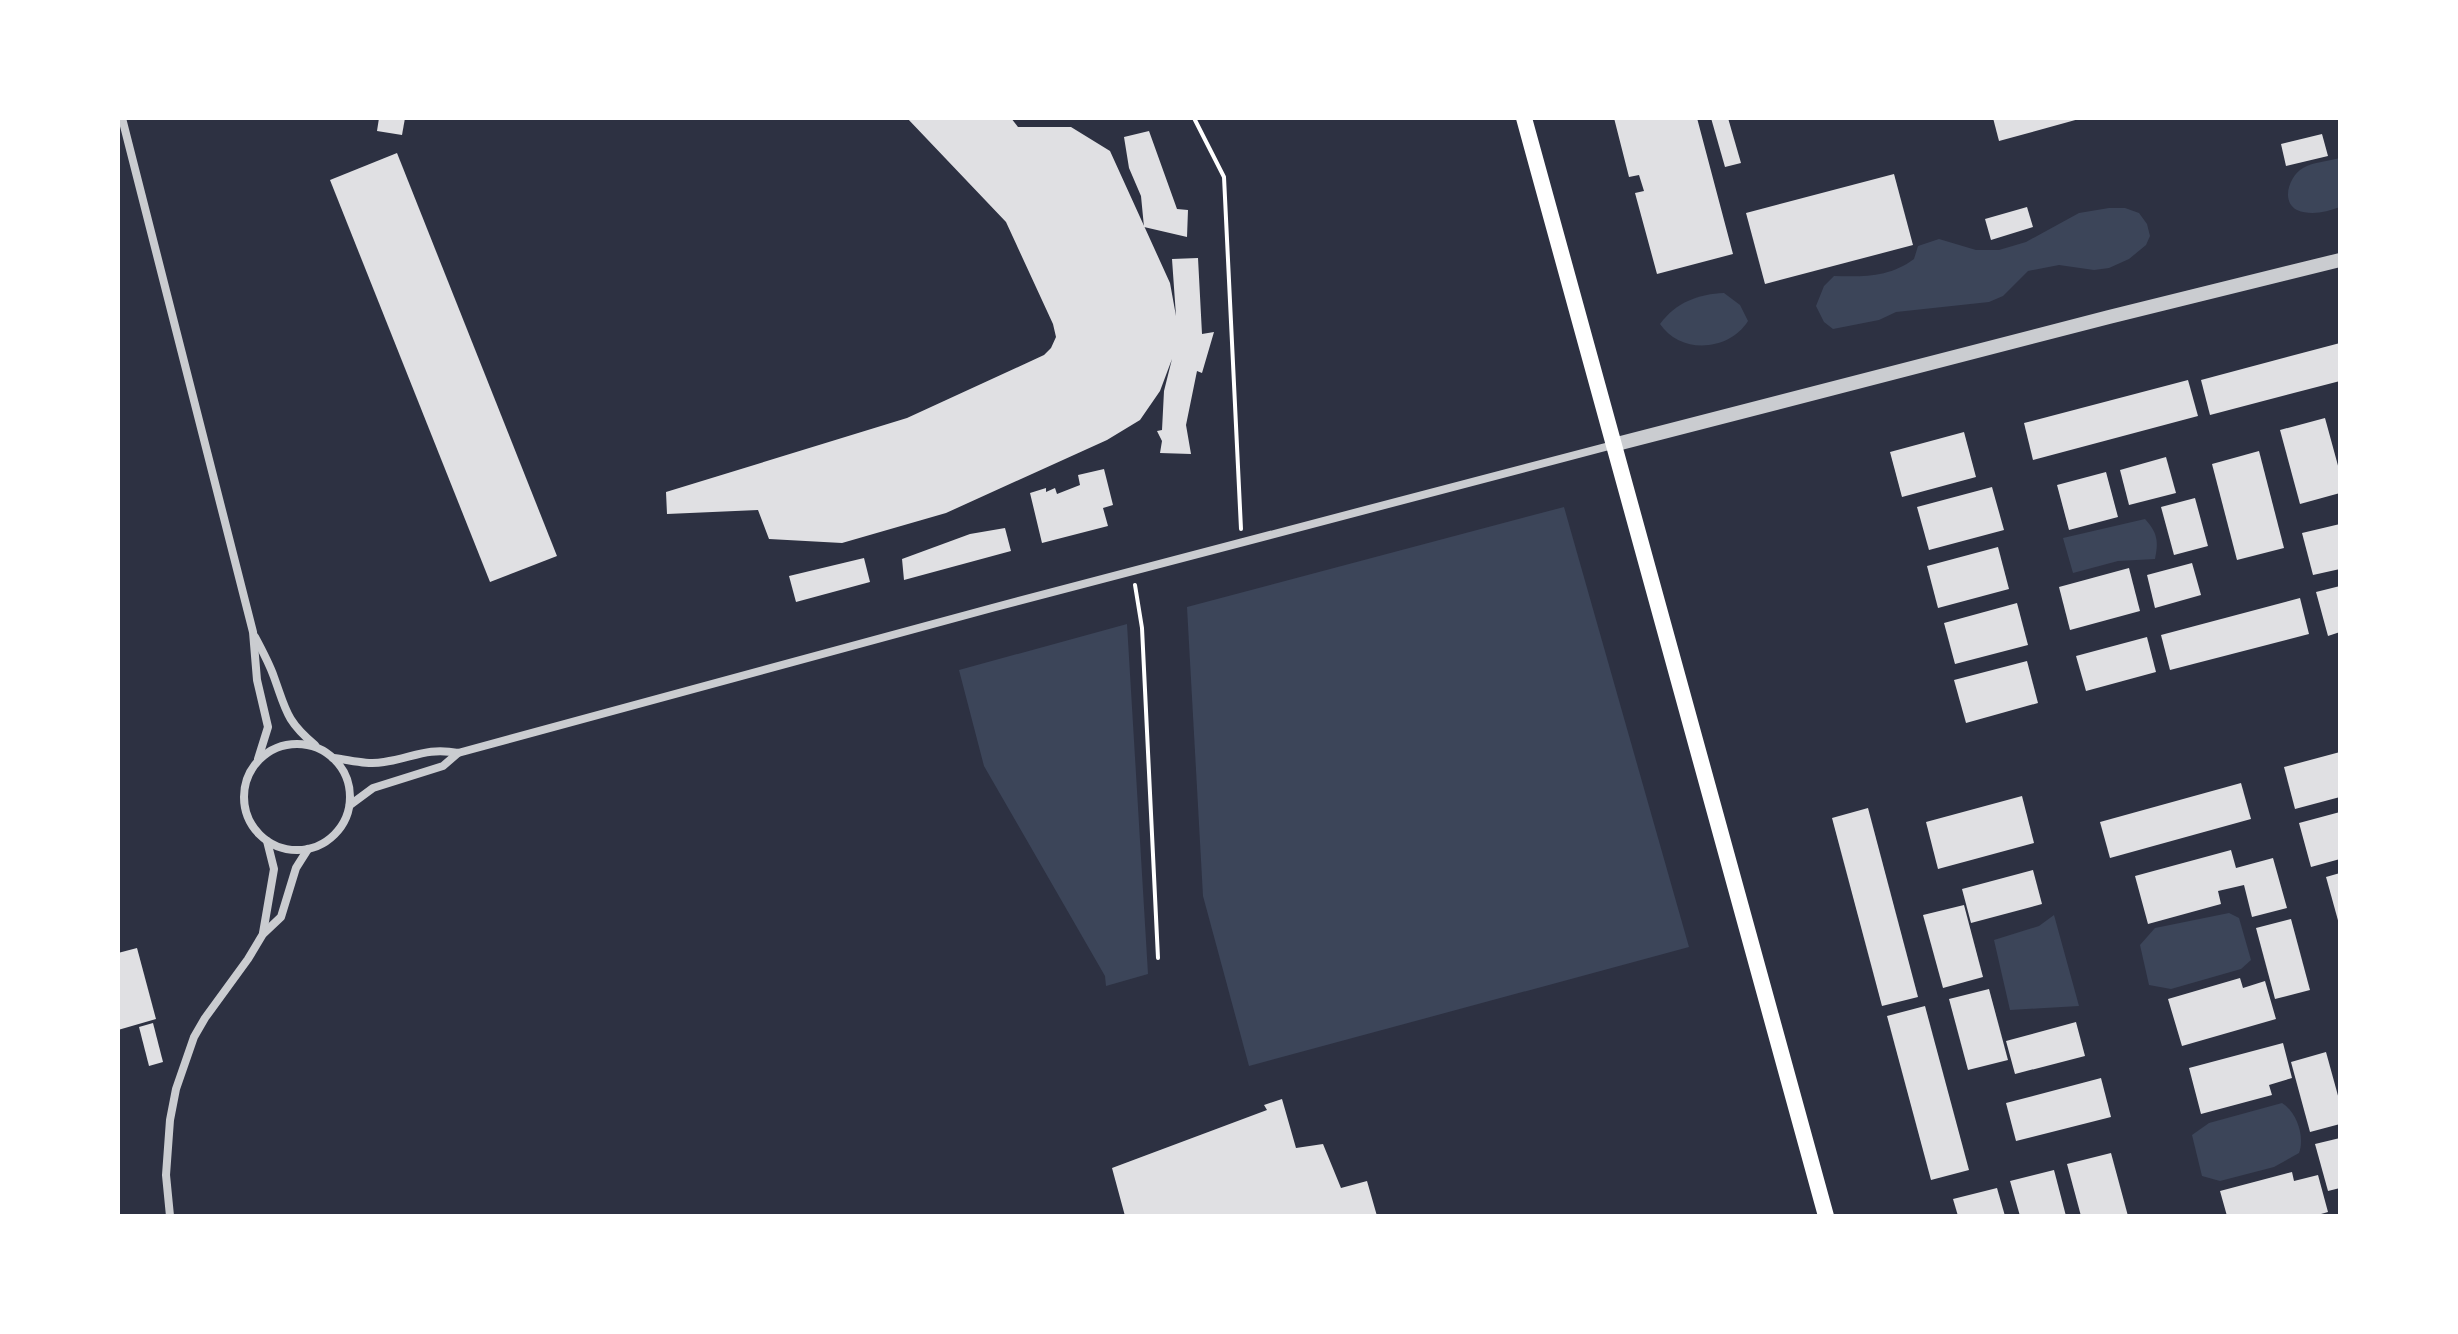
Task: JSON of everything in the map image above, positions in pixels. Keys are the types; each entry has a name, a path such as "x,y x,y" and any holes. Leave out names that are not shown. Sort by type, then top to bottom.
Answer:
{"main road":[{"path":"1524,118 1826,1216"}],"street":[{"path":"122,118 253,632 257,680 268,727 258,759 245,784 244,802 253,828 267,841 288,850 308,849 320,845 343,824 350,805 348,783 333,758 294,726 286,714 274,674 253,632"},
{"path":"333,758 367,763 391,761 436,749 458,753 1613,445 2340,260"},
{"path":"258,759 286,744 302,743 317,747"},
{"path":"350,805 373,788 443,766 458,753"},
{"path":"263,934 274,869 267,841"},
{"path":"170,1216 166,1160 176,1089 194,1037 263,934 281,917 296,868 308,849"}],"path":[{"path":"1194,118 1224,177 1242,543"},
{"path":"1131,572 1142,628 1158,958"}],"shaded area":[{"path":"2340,158 2340,207 2313,213 2302,212 2292,206 2289,188 2298,171 2311,164"},
{"path":"2125,208 2139,213 2147,224 2150,236 2146,245 2129,259 2109,268 2094,270 2059,265 2028,271 2003,296 1989,302 1896,312 1879,320 1833,329 1824,322 1816,306 1824,286 1834,276 1886,273 1914,259 1918,246 1939,239 1976,250 1999,250 2026,242 2079,213"},
{"path":"1724,293 1740,305 1748,321 1729,338 1717,343 1692,345 1669,334 1660,324 1673,310 1689,301"},
{"path":"1564,507 1689,947 1249,1066 1203,896 1187,607"},
{"path":"2145,519 2156,537 2155,559 2118,561 2073,573 2063,538"},
{"path":"1127,624 1148,974 1106,986 1105,976 984,766 959,670"},
{"path":"2229,913 2239,918 2251,960 2241,969 2171,989 2149,985 2140,945 2155,928"},
{"path":"2054,915 2079,1006 2010,1010 1994,940 2039,926"},
{"path":"2282,1103 2292,1112 2298,1125 2301,1140 2299,1153 2274,1167 2220,1181 2202,1176 2192,1135 2209,1123"}],"building":[{"path":"379,118 405,118 402,135 377,131"},
{"path":"907,118 1011,118 1018,127 1071,127 1110,151 1170,283 1176,316 1172,259 1198,258 1202,334 1214,332 1202,373 1197,371 1186,425 1191,454 1160,453 1162,441 1157,431 1162,430 1164,391 1172,359 1160,391 1140,420 1107,440 946,513 842,543 769,539 758,510 667,514 666,492 907,418 1044,355 1051,348 1056,337 1053,324 1006,222"},
{"path":"1614,118 1697,118 1733,254 1657,274 1635,193 1644,191 1639,175 1629,177"},
{"path":"1711,118 1728,118 1741,163 1725,167"},
{"path":"1993,118 2079,118 2079,119 1999,141"},
{"path":"1149,131 1177,209 1188,210 1187,237 1144,227 1141,196 1129,168 1124,137"},
{"path":"2322,134 2328,156 2286,166 2281,144"},
{"path":"397,153 557,556 490,582 330,180"},
{"path":"1894,174 1913,245 1765,284 1746,213"},
{"path":"2027,207 2033,227 1991,240 1985,219"},
{"path":"2340,343 2340,381 2210,415 2201,380"},
{"path":"2188,380 2198,416 2033,460 2024,423"},
{"path":"2325,418 2340,473 2340,493 2300,504 2280,430"},
{"path":"1964,432 1976,477 1902,497 1890,452"},
{"path":"2259,451 2284,548 2237,560 2212,464"},
{"path":"2166,457 2176,493 2129,505 2120,470"},
{"path":"1104,469 1113,505 1103,508 1108,526 1042,543 1030,493 1055,488 1057,494 1080,485 1078,475"},
{"path":"2106,472 2118,517 2069,530 2057,485"},
{"path":"1992,487 2004,530 1929,550 1917,507"},
{"path":"2195,498 2208,546 2174,555 2161,507"},
{"path":"2340,524 2340,569 2313,575 2302,533"},
{"path":"1005,528 1011,551 904,580 902,559 970,534"},
{"path":"1998,547 2009,589 1938,608 1927,566"},
{"path":"864,558 870,582 796,602 789,576"},
{"path":"2192,563 2201,595 2155,608 2147,575"},
{"path":"2129,568 2140,611 2070,630 2059,587"},
{"path":"2340,586 2340,632 2328,636 2316,592"},
{"path":"2300,598 2309,634 2170,670 2161,635"},
{"path":"2017,603 2028,645 1955,664 1944,623"},
{"path":"2147,637 2156,672 2086,691 2076,656"},
{"path":"2027,661 2038,703 1966,723 1954,680"},
{"path":"2340,752 2340,797 2295,809 2284,767"},
{"path":"2241,783 2251,819 2110,858 2100,822"},
{"path":"2022,796 2034,843 1938,869 1926,822"},
{"path":"1868,808 1918,997 1882,1006 1832,818"},
{"path":"2340,812 2340,859 2311,867 2299,823"},
{"path":"2231,850 2236,868 2273,858 2287,908 2252,917 2244,885 2218,891 2221,904 2148,924 2135,876"},
{"path":"2033,870 2042,904 1971,923 1962,889"},
{"path":"2340,873 2340,924 2339,924 2326,877"},
{"path":"1964,905 1983,977 1943,988 1923,915"},
{"path":"2291,919 2310,990 2275,999 2256,928"},
{"path":"137,948 156,1019 118,1030 118,953"},
{"path":"2240,978 2243,988 2265,981 2276,1019 2182,1046 2168,999"},
{"path":"1989,989 2008,1060 1968,1070 1949,999"},
{"path":"1925,1006 1969,1170 1931,1180 1887,1016"},
{"path":"2076,1022 2085,1056 2015,1074 2006,1041"},
{"path":"153,1023 163,1062 149,1066 139,1027"},
{"path":"2283,1043 2292,1078 2269,1085 2272,1095 2201,1114 2189,1068"},
{"path":"2326,1052 2340,1103 2340,1124 2310,1132 2291,1062"},
{"path":"2101,1078 2111,1117 2016,1141 2006,1103"},
{"path":"1282,1099 1296,1148 1323,1144 1341,1188 1367,1181 1377,1216 1125,1216 1112,1168 1267,1110 1264,1105"},
{"path":"2340,1138 2340,1188 2328,1191 2315,1144"},
{"path":"2111,1153 2128,1216 2081,1216 2067,1164"},
{"path":"2054,1170 2066,1216 2020,1216 2010,1181"},
{"path":"2292,1172 2294,1181 2318,1175 2328,1212 2314,1216 2227,1216 2220,1191"},
{"path":"1997,1188 2005,1216 1958,1216 1953,1199"}]}
